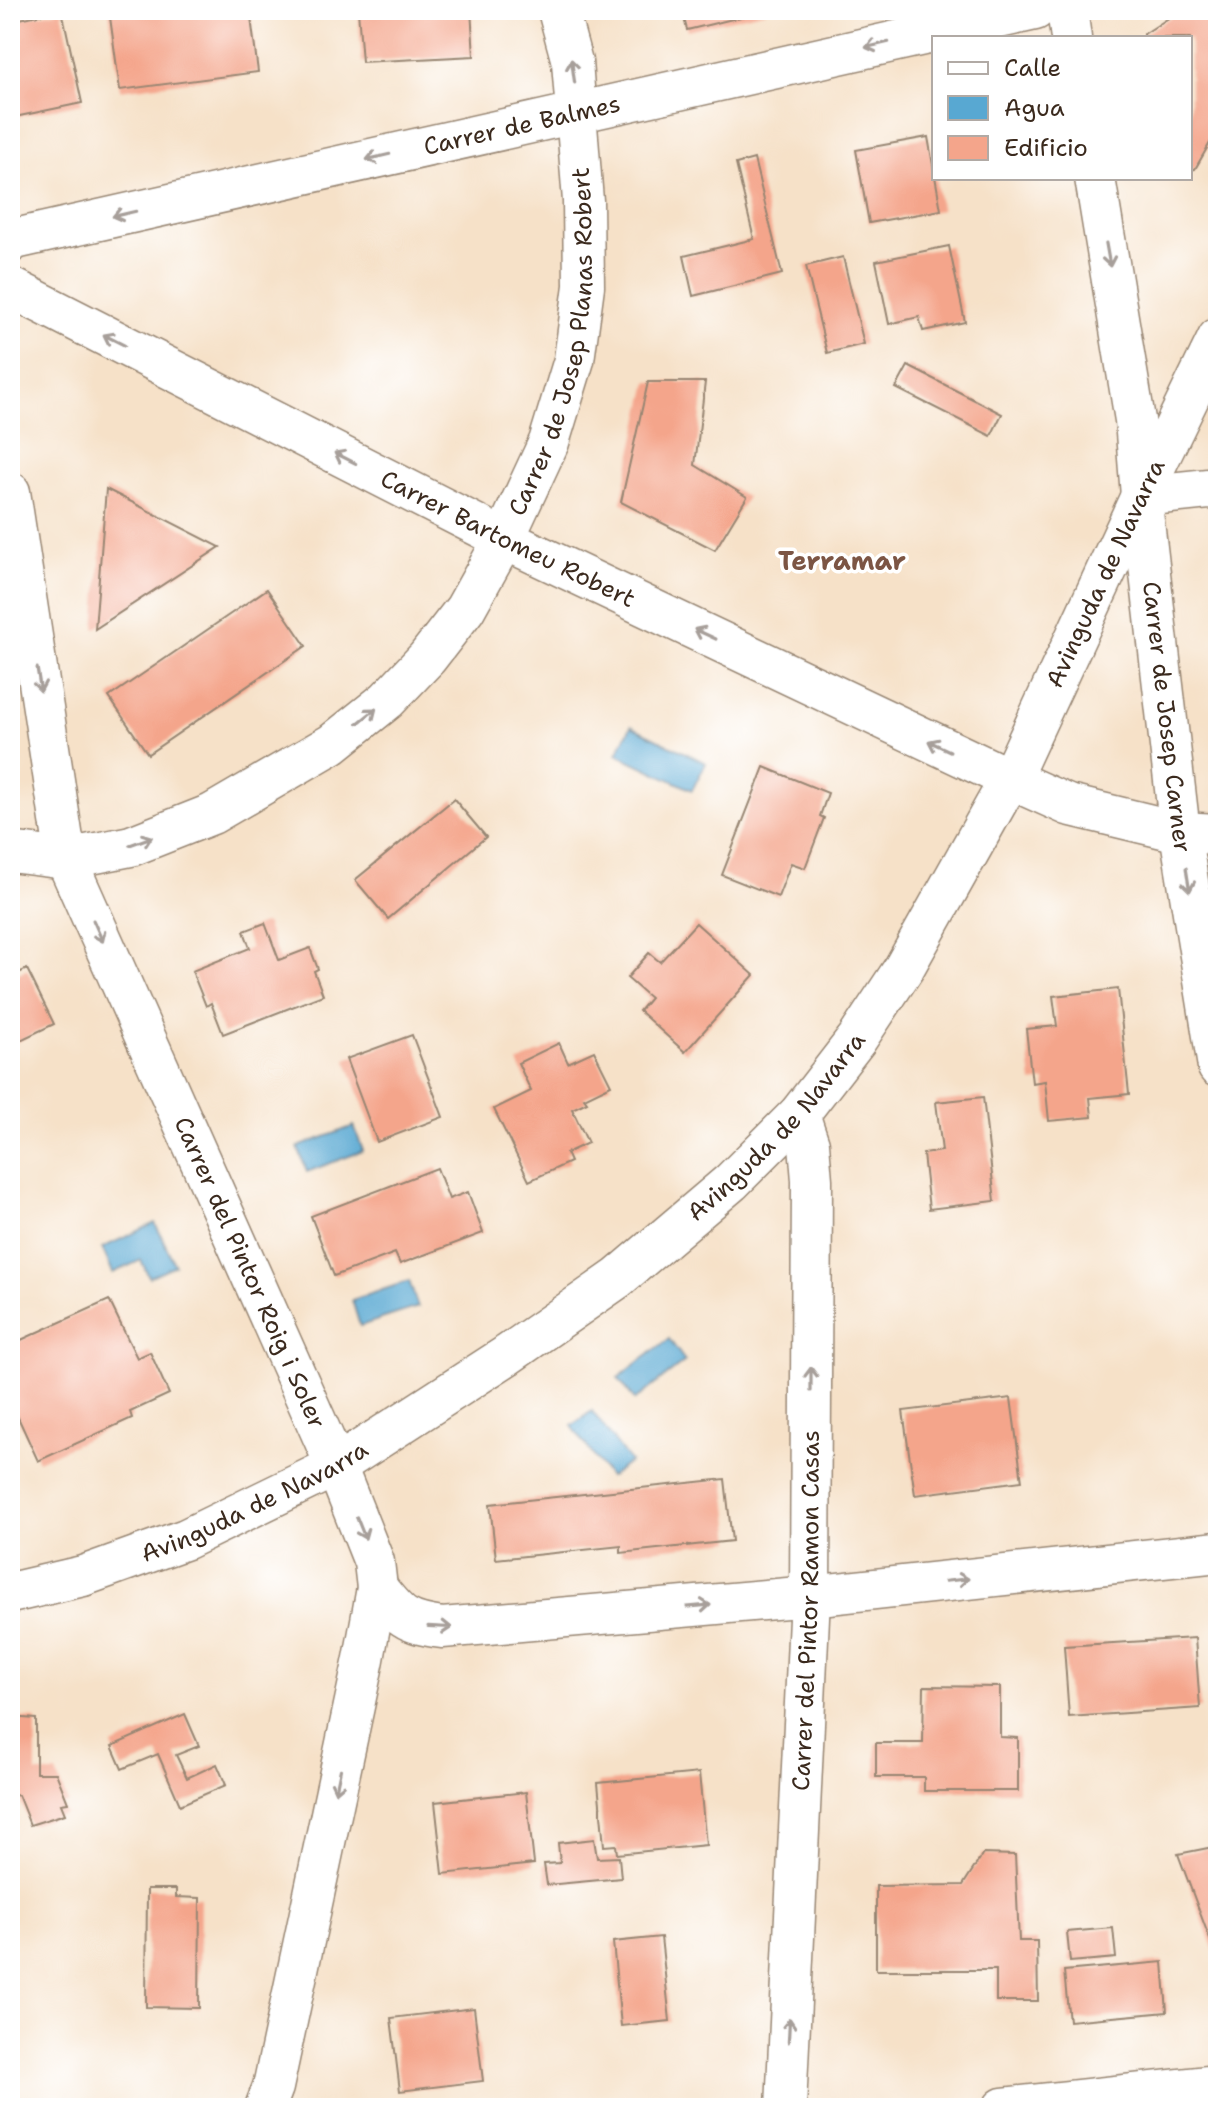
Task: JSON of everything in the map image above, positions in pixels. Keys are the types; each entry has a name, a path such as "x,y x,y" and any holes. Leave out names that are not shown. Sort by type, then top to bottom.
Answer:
{"street":[{"name":"Carrer de Josep Planas Robert","path":"10,852 66,859 131,846 212,814 332,744 387,700 427,658 465,609 504,539 549,442 574,360 584,286 583,201 572,62 558,10"},
{"name":"Carrer de Balmes","path":"10,243 15,239 1035,10"},
{"path":"1067,10 1071,36"},
{"name":"Carrer de Josep Carner","path":"1095,180 1135,420 1141,496 1199,833 1218,1067"},
{"name":"Carrer Bartomeu Robert","path":"10,287 504,539 1010,779 1068,805 1199,833"},
{"name":"Avinguda de Navarra","path":"10,1593 83,1576 186,1539 336,1466 506,1356 618,1278 731,1182 799,1114 857,1039 904,968 1010,779 1218,338"},
{"path":"1141,496 1218,488"},
{"name":"Carrer del Pintor Roig i Soler","path":"10,492 66,859 336,1466 374,1562 377,1588 364,1659 276,2072 265,2108"},
{"name":"Carrer del Pintor Ramon Casas","path":"786,2108 810,1596 812,1180 809,1144 799,1114"},
{"path":"377,1588 393,1607 414,1624 442,1628 810,1596 1218,1552"},
{"path":"1003,2108 1218,2085"}],"water":[{"path":"631,726 706,763 692,790 617,754"},
{"path":"354,1126 363,1151 307,1172 298,1147"},
{"path":"155,1223 175,1265 149,1277 141,1260 113,1273 102,1248"},
{"path":"409,1281 418,1307 360,1326 352,1300"},
{"path":"669,1339 685,1361 635,1400 618,1378"},
{"path":"592,1411 630,1462 609,1477 572,1426"}],"building":[{"path":"62,10 82,103 10,118 10,21"},
{"path":"109,10 250,10 258,72 120,90"},
{"path":"358,10 471,10 474,56 362,62"},
{"path":"682,10 766,10 766,11 687,30"},
{"path":"1181,10 1218,10 1215,20 1218,34 1218,129 1195,169 1192,170 1192,36 1144,34"},
{"path":"928,137 932,180 936,180 941,210 869,223 856,150"},
{"path":"754,159 782,274 693,296 684,256 754,239 736,164"},
{"path":"949,246 965,322 923,331 919,317 889,324 876,261"},
{"path":"843,257 864,344 827,353 806,266"},
{"path":"908,366 1002,414 991,436 896,388"},
{"path":"648,382 705,382 695,465 747,497 715,550 621,502"},
{"path":"106,489 220,547 95,629"},
{"path":"267,589 306,646 148,754 109,697"},
{"path":"764,767 828,793 820,816 824,818 805,868 791,863 778,897 722,875"},
{"path":"454,799 486,837 388,919 355,880"},
{"path":"265,923 279,960 310,948 323,995 223,1034 211,1003 206,1006 192,971 250,948 244,931"},
{"path":"696,923 754,975 685,1052 639,1011 650,998 627,978 649,953 660,962"},
{"path":"27,969 54,1024 10,1045 10,977"},
{"path":"1118,989 1129,1094 1090,1098 1092,1117 1049,1121 1045,1081 1032,1083 1026,1029 1057,1026 1053,996"},
{"path":"412,1035 443,1117 377,1142 346,1059"},
{"path":"559,1043 568,1063 594,1051 611,1085 584,1098 587,1102 572,1109 588,1143 566,1153 570,1162 529,1181 494,1109 531,1091 518,1063"},
{"path":"983,1097 995,1201 929,1209 923,1154 942,1151 936,1102"},
{"path":"437,1168 449,1199 468,1192 483,1233 400,1264 395,1253 334,1276 311,1216"},
{"path":"109,1300 137,1358 150,1352 169,1394 130,1412 132,1418 38,1461 10,1400 10,1345"},
{"path":"1011,1398 1022,1481 915,1495 903,1411"},
{"path":"725,1479 732,1541 621,1553 621,1546 496,1559 490,1504"},
{"path":"1195,1638 1200,1708 1069,1717 1064,1646"},
{"path":"924,1686 1000,1687 1000,1737 1018,1738 1018,1791 924,1791 924,1777 876,1777 876,1743 923,1743"},
{"path":"185,1714 199,1746 176,1755 187,1778 217,1764 226,1785 180,1805 158,1754 122,1769 112,1746"},
{"path":"10,1717 36,1719 36,1773 56,1773 68,1803 61,1804 65,1814 30,1825 18,1795 10,1796"},
{"path":"699,1773 706,1845 617,1854 616,1845 604,1846 598,1783"},
{"path":"526,1792 534,1864 443,1874 435,1802"},
{"path":"594,1839 597,1858 619,1857 621,1878 547,1885 544,1864 560,1863 558,1843"},
{"path":"1218,1846 1218,1961 1178,1854"},
{"path":"983,1854 1015,1855 1019,1941 1037,1941 1038,2001 996,2001 996,1970 876,1970 876,1886 963,1885"},
{"path":"147,1889 176,1889 176,1897 200,1898 199,2008 146,2007"},
{"path":"1113,1928 1116,1958 1070,1962 1067,1932"},
{"path":"661,1937 670,2021 621,2026 613,1942"},
{"path":"1163,1962 1167,2012 1069,2021 1064,1971"},
{"path":"474,2008 483,2081 400,2091 391,2018"}],"district":[{"name":"Terramar","path":"842,560"}]}
